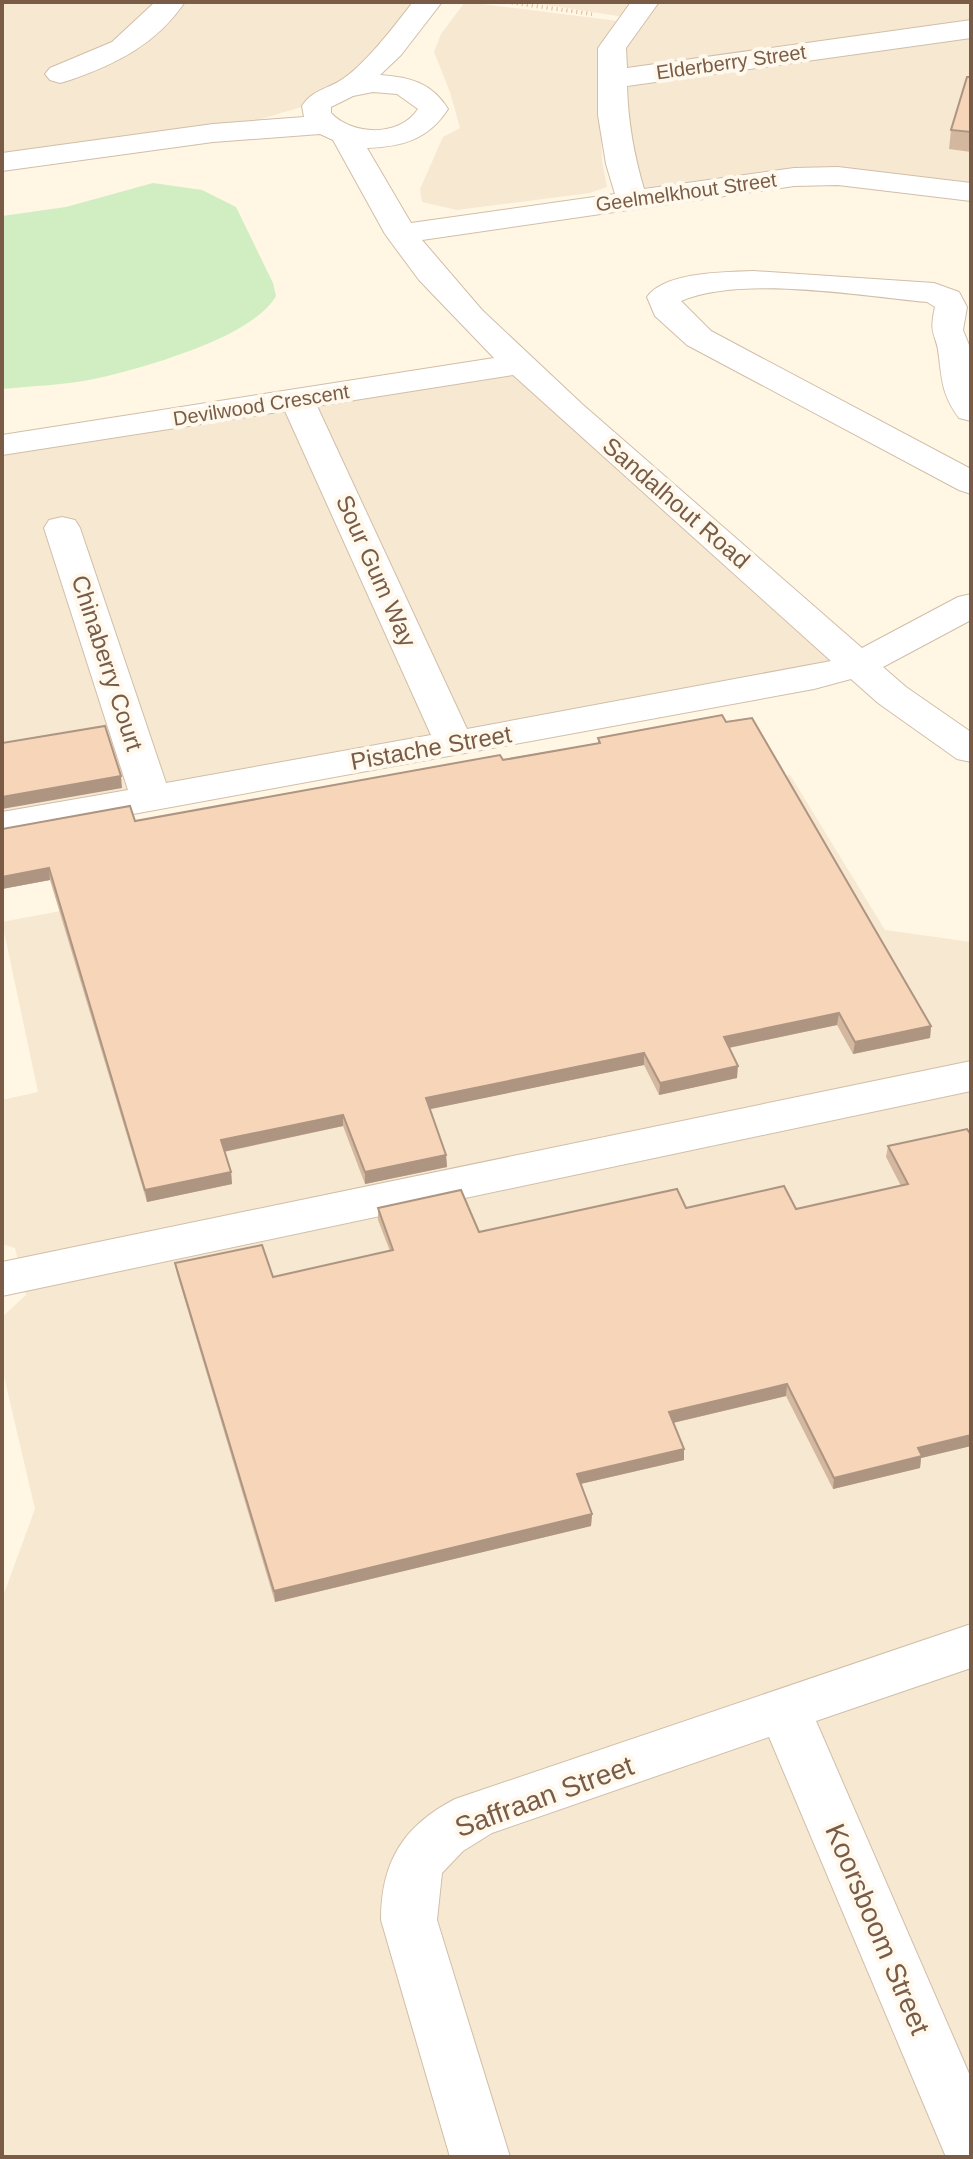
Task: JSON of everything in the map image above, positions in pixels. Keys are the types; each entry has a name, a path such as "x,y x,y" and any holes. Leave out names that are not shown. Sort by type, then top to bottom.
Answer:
{"street":[{"path":"330,120 352,85 391,49 428,2"},
{"path":"60,74 122,51 166,8"},
{"path":"632,199 621,164 613,115 612,48 638,10"},
{"name":"Elderberry Street","path":"613,79 971,29"},
{"path":"391,49 413,89"},
{"path":"2,162 330,120 369,138 414,130 429,120 433,109 428,98 413,89 394,84 352,85"},
{"name":"Sandalhout Road","path":"330,120 394,219 460,306 892,695 971,750"},
{"path":"394,219 395,172 414,130"},
{"name":"Geelmelkhout Street","path":"394,219 632,199 823,175 971,192"},
{"path":"970,481 699,338 667,309 663,297 672,290 702,284 783,280 934,293 947,299 951,307 946,330 956,354 956,381 971,411"},
{"name":"Devilwood Crescent","path":"2,445 521,364"},
{"name":"Sour Gum Way","path":"297,399 454,744"},
{"name":"Chinaberry Court","path":"62,528 151,798"},
{"name":"Pistache Street","path":"2,825 814,678 859,665 971,605"},
{"path":"2,1279 971,1076"},
{"name":"Saffraan Street","path":"480,2157 409,1920 408,1898 412,1876 435,1840 453,1826 474,1816 971,1646"},
{"name":"Koorsboom Street","path":"785,1711 971,2147"}],"path":[{"path":"507,2 638,10"}],"shaded area":[{"path":"2,2 430,2 322,101 213,133 2,162"},
{"path":"465,2 618,21 598,51 602,160 607,187 590,193 457,210 422,202 420,189 443,137 460,128 434,52 441,34"},
{"path":"528,2 971,2 971,193 838,177 630,201 611,115 631,18"},
{"path":"520,365 855,664 2,824 2,446"},
{"path":"790,775 885,930 971,942 971,2157 2,2157 2,1599 35,1509 2,1368 2,1317 26,1295 15,1248 2,1244 2,1100 38,1092 2,922"}],"green space":[{"path":"153,183 202,190 236,207 273,283 276,296 244,325 221,338 166,359 83,381 2,389 2,216 66,207"}],"building":[{"path":"967,77 971,77 971,132 951,130"},
{"path":"722,715 726,722 752,718 931,1026 855,1042 839,1013 724,1037 738,1066 660,1083 644,1053 426,1098 446,1155 365,1172 343,1115 221,1140 231,1172 145,1190 49,868 2,877 2,829 130,806 135,821 500,755 503,760 600,743 598,738"},
{"path":"105,726 121,776 2,797 2,743"},
{"path":"967,1129 971,1135 971,1435 918,1448 922,1456 834,1478 787,1384 669,1412 684,1449 577,1474 592,1514 274,1591 175,1263 262,1245 273,1277 393,1250 378,1208 461,1190 479,1232 677,1189 686,1208 784,1186 796,1209 908,1184 888,1146"}]}
